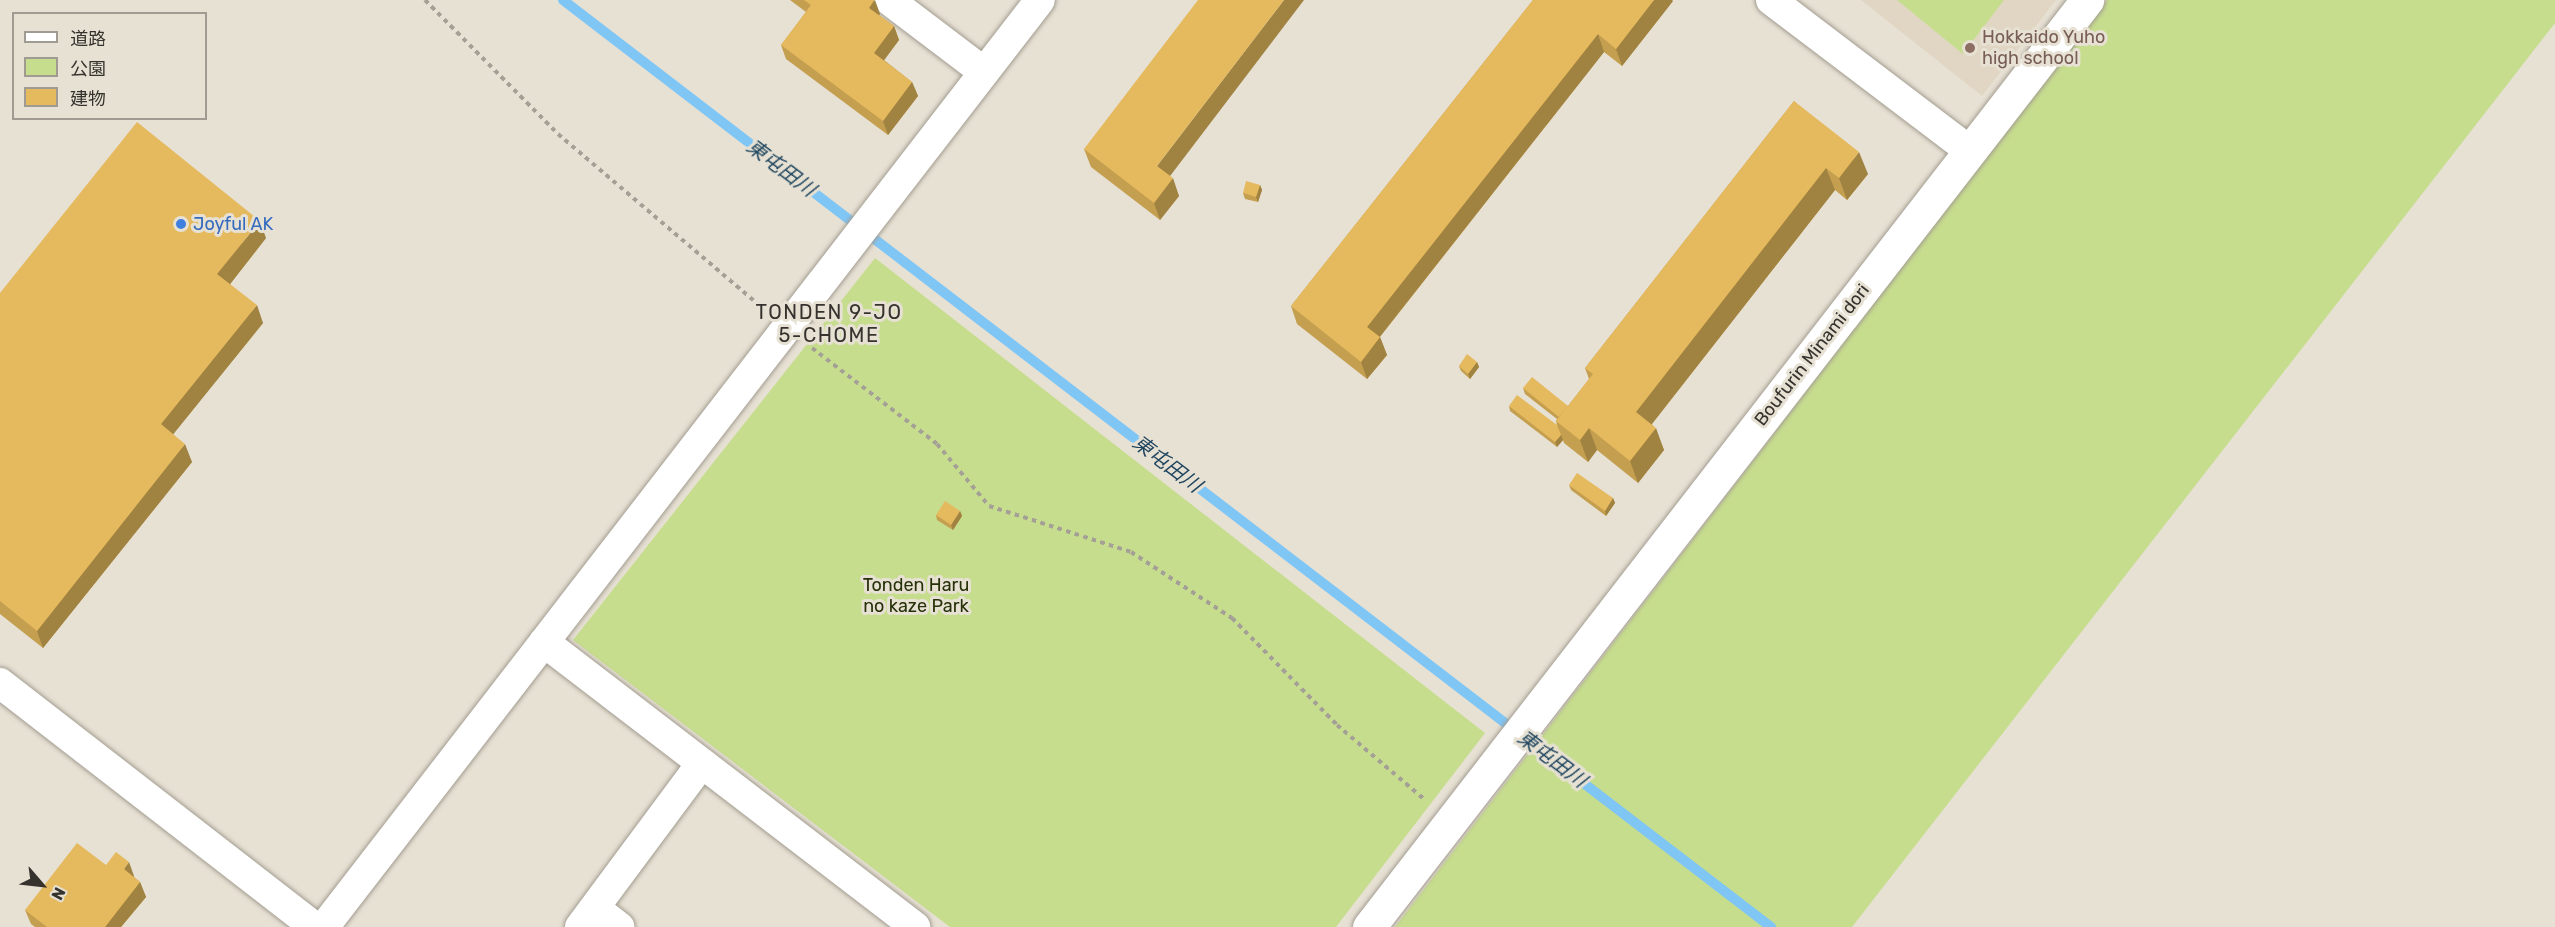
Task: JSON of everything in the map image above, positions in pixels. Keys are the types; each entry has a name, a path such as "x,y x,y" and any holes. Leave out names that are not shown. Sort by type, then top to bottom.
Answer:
{"street":[{"path":"889,0 984,72"},
{"path":"324,927 1040,0"},
{"path":"1771,0 1970,151"},
{"name":"Boufurin Minami dori","path":"1369,927 2086,0"},
{"path":"544,642 915,927"},
{"path":"0,683 315,927"},
{"path":"619,927 588,918 702,763"}],"path":[{"path":"425,0 558,134 764,309"},
{"path":"809,346 937,444 989,506 1131,552 1232,618 1336,725 1431,805"}],"shaded area":[{"name":"Hokkaido Yuho high school","path":"1861,0 2056,0 1982,96"}],"green space":[{"path":"1897,0 2004,0 1963,54"},
{"path":"2107,0 2555,0 2555,23 1852,927 1395,927"},
{"name":"Tonden Haru no kaze Park","path":"875,258 1485,733 1336,927 950,927 573,640"}],"building":[{"path":"804,0 874,0 869,8 894,26 874,53 912,82 883,121 781,45 811,5"},
{"path":"1198,0 1284,0 1157,166 1173,178 1154,203 1084,149"},
{"path":"1533,0 1654,0 1616,49 1598,34 1367,327 1380,337 1361,362 1291,306"},
{"path":"1794,101 1859,152 1839,178 1826,168 1636,412 1656,428 1630,461 1589,428 1580,440 1556,421 1593,374 1585,368"},
{"path":"137,122 260,221 217,274 257,305 161,424 185,444 37,631 0,601 0,293"},
{"path":"1246,181 1260,185 1256,197 1243,193"},
{"path":"1467,354 1477,362 1468,374 1459,366"},
{"path":"1532,377 1568,406 1559,417 1523,388"},
{"path":"1517,395 1557,425 1561,435 1555,442 1509,406"},
{"path":"1577,473 1613,498 1605,511 1569,485"},
{"path":"945,501 960,511 951,525 936,515"},
{"path":"77,843 106,865 116,852 129,862 124,869 140,882 105,927 47,927 25,910"}],"waterway":[{"name":"東屯田川","path":"563,0 1771,927"}],"place":[{"name":"Hokkaido Yuho high school","path":"1970,48"},
{"name":"Joyful AK","path":"181,224"}],"district":[{"name":"TONDEN 9-JO 5-CHOME","path":"829,324"}]}
